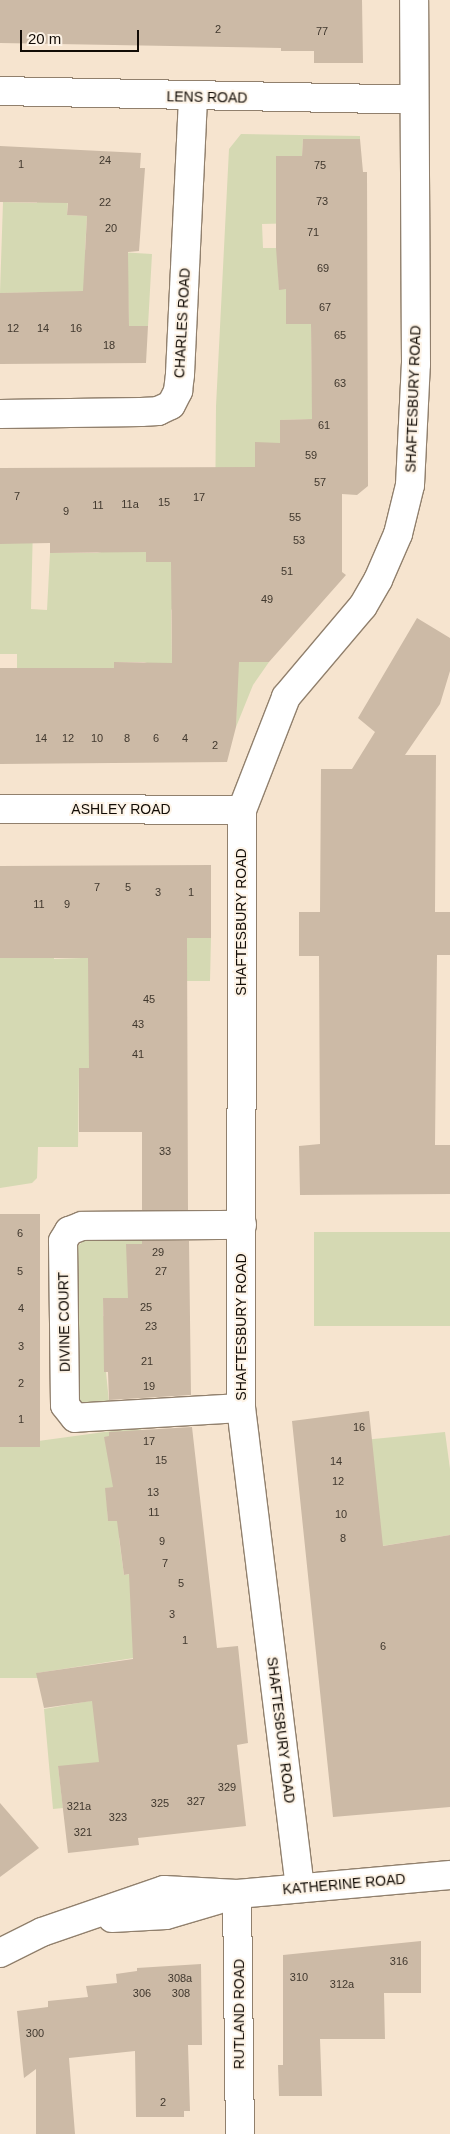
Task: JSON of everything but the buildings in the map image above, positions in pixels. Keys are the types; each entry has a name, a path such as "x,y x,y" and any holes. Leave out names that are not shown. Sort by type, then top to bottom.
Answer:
{"street":[{"name":"SHAFTESBURY ROAD","path":"300,1888 241,1408 242,810 286,697 363,606 378,580 398,534 410,485 416,364 414,0"},
{"name":"LENS ROAD","path":"0,91 193,97 414,100"},
{"name":"CHARLES ROAD","path":"0,414 141,412 158,411 171,405 178,391 180,374 193,97"},
{"name":"ASHLEY ROAD","path":"0,808 242,810"},
{"name":"DIVINE COURT","path":"241,1408 75,1418 65,1405 63,1241 69,1231 82,1226 242,1226"},
{"name":"KATHERINE ROAD","path":"0,1954 42,1932 82,1920 166,1915 237,1894 450,1875"},
{"name":"RUTLAND ROAD","path":"237,1894 240,2134"}],"green space":[{"path":"241,134 360,136 360,139 303,139 302,156 277,156 302,223 262,224 263,248 278,248 279,289 286,289 286,323 311,323 312,396 318,419 280,420 280,443 255,443 255,460 318,460 171,610 172,662 269,662 253,685 236,727 237,691 144,662 114,662 114,677 17,711 17,654 0,654 0,544 33,525 31,609 47,610 50,553 97,553 215,526 216,406 229,149"},
{"path":"38,181 69,182 67,215 87,216 85,250 152,254 148,326 129,326 128,291 0,293 3,202 37,203"},
{"path":"186,938 211,938 210,981 144,981 89,1009 89,1068 79,1069 78,1147 38,1147 37,1178 32,1183 0,1188 0,958 23,958 23,942 53,942 54,959 81,958"},
{"path":"314,1232 450,1232 450,1326 314,1326"},
{"path":"91,1233 143,1234 143,1244 127,1244 143,1298 103,1299 103,1316 112,1316 143,1352 104,1352 109,1402 76,1402 76,1248"},
{"path":"141,1427 146,1485 106,1488 108,1521 153,1518 119,1538 124,1575 152,1570 140,1657 37,1673 38,1678 0,1678 0,1435 9,1445"},
{"path":"445,1432 450,1469 450,1535 382,1546 343,1442"},
{"path":"130,1694 102,1789 58,1766 63,1808 53,1809 44,1709"}]}
